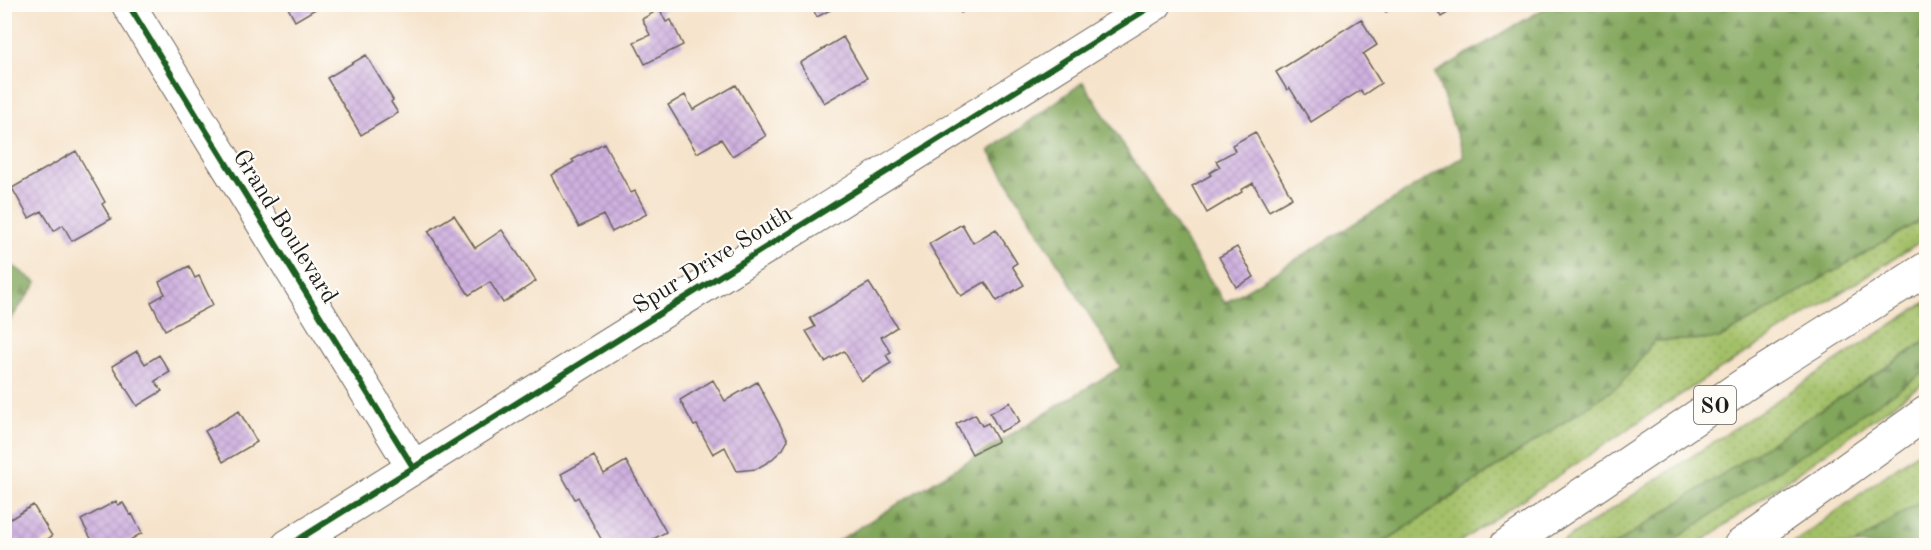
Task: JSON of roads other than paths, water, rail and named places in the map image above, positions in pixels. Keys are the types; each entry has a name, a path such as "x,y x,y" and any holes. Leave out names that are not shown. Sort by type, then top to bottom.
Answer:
{"main road":[{"name":"Grand Boulevard","path":"128,4 413,467"},
{"name":"Spur Drive South","path":"288,546 1155,4"},
{"name":"SO","path":"1506,546 1757,376 1926,269"},
{"path":"1740,546 1926,413"}]}
